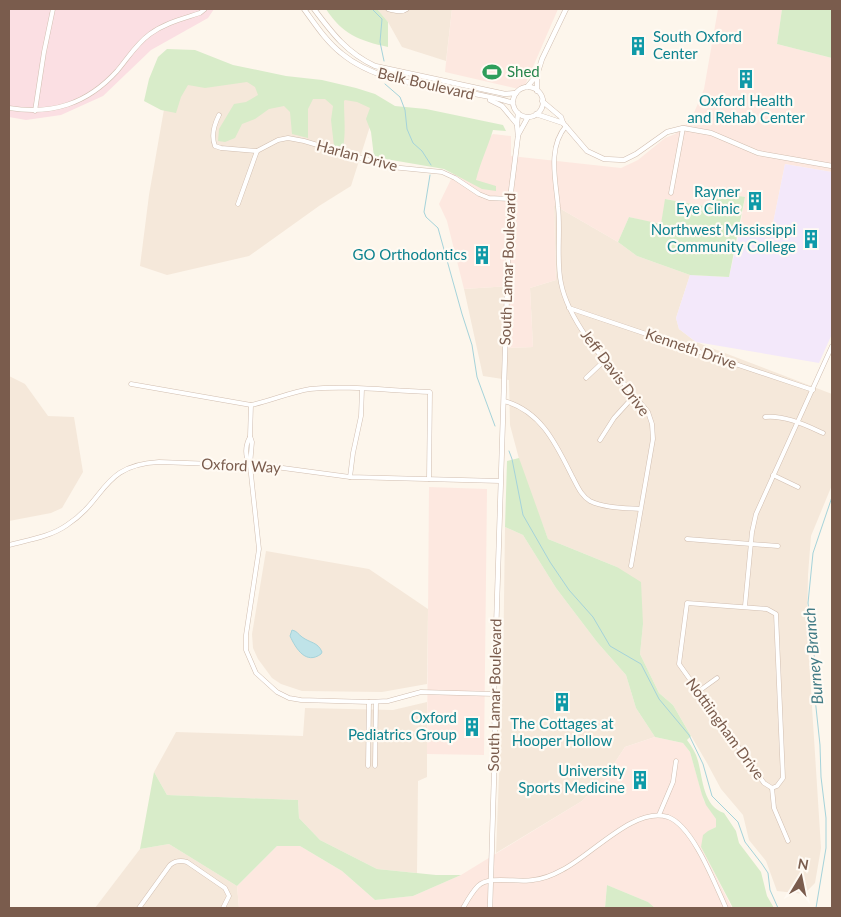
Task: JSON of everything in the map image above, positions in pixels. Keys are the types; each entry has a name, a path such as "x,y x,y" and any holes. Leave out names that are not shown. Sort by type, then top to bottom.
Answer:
{"street":[{"path":"35,111 53,9"},
{"path":"9,108 35,111 67,105 94,92 112,75 136,45 158,28 200,13 205,9"},
{"name":"Belk Boulevard","path":"304,9 329,42 353,62 369,71 397,79 513,103"},
{"name":"Belk Boulevard","path":"314,9 345,47 359,59 375,66 506,94 516,94"},
{"path":"388,9 395,12 407,9"},
{"path":"566,9 542,59 537,75 537,91 542,101 561,118 587,151 604,159 624,160 636,154 667,132 684,128 712,133 758,153 832,166"},
{"path":"537,75 527,87 522,88 516,94 513,103 518,113 528,117 536,114 542,106 542,101"},
{"path":"527,87 537,91"},
{"path":"485,97 502,106 509,112 517,124"},
{"name":"South Lamar Boulevard","path":"490,908 500,482 510,199 518,136 518,113"},
{"path":"536,114 565,125"},
{"path":"219,115 212,140 215,146 257,151 238,204"},
{"name":"South Lamar Boulevard","path":"518,136 528,117"},
{"name":"Jeff Davis Drive","path":"565,125 558,138 554,177 558,207 560,281 563,295 597,353 648,412 652,424 653,439 631,566"},
{"path":"671,193 684,128"},
{"name":"Harlan Drive","path":"257,151 278,140 288,138 304,141 390,167 442,172 489,198 510,199"},
{"name":"Kenneth Drive","path":"569,308 813,390"},
{"path":"745,606 756,514 832,346"},
{"path":"586,378 604,361"},
{"path":"132,384 251,405 308,390 362,389 430,392 429,479"},
{"path":"350,477 361,416 362,389"},
{"path":"600,440 614,418 634,396"},
{"path":"504,401 518,405 534,417 549,433 580,492 588,500 596,503 640,509"},
{"path":"251,405 250,436 252,442 250,465 258,549 246,635 246,650 256,673 277,692 289,698 301,700 376,702 388,701 421,692 494,694"},
{"path":"765,417 773,416 797,422 823,433"},
{"name":"Oxford Way","path":"9,545 52,533 67,526 119,472 143,462 250,465 350,477 500,482"},
{"path":"773,475 798,487"},
{"path":"687,538 778,546"},
{"name":"Nottiingham Drive","path":"687,603 745,606 773,611 777,619 783,778 777,786 772,788 764,783 679,664 687,603"},
{"path":"698,691 717,678"},
{"path":"368,766 369,702"},
{"path":"375,766 376,702"},
{"path":"659,815 673,782 676,761"},
{"path":"772,788 774,808 788,841"},
{"path":"463,908 478,886 483,882 491,880 518,882 548,876 566,868 634,821 646,816 659,815 676,821 691,837 726,908"},
{"path":"139,908 170,865 176,862 187,862 226,888 229,896 223,908"}],"shaded area":[{"path":"9,9 214,9 208,18 151,50 103,96 61,115 26,120 9,117"},
{"path":"377,9 452,9 446,61 402,47 388,22"},
{"path":"452,9 558,9 523,90 445,72"},
{"path":"718,9 782,9 777,44 832,58 832,172 785,164 770,238 739,233 745,197 709,207 666,199 661,225 629,217 618,242 554,205 556,280 530,288 533,347 508,348 510,286 464,289 447,221 439,204 456,169 493,134 511,136 511,156 621,168 638,160 665,138 675,134 691,120 704,89"},
{"path":"175,74 249,76 377,104 351,186 319,206 249,256 167,275 140,266 149,195 166,98"},
{"path":"785,164 832,172 832,334 819,363 696,342 679,329 676,318 690,275 729,277 739,233 770,238"},
{"path":"554,205 618,242 637,256 690,275 676,318 679,329 696,342 832,394 832,485 811,536 808,575 807,628 821,848 815,883 804,894 777,891 766,861 749,840 743,815 721,789 673,705 659,693 640,654 643,624 617,567 548,539 522,470 510,425 509,380 483,376 464,289 510,286 508,348 533,347 530,288 556,280"},
{"path":"9,376 25,384 48,416 74,417 83,472 62,508 51,513 9,521"},
{"path":"429,487 487,489 484,755 427,754"},
{"name":"The Cottages at Hooper Hollow","path":"505,527 523,535 556,588 597,642 626,675 636,708 655,737 625,747 606,776 582,801 496,853 503,672"},
{"path":"266,551 369,569 428,609 427,684 382,692 302,691 281,684 272,678 258,659 253,648 252,634"},
{"path":"427,702 427,777 418,781 417,873 377,869 320,840 299,818 298,800 167,795 154,772 176,732 303,736 305,708 393,710"},
{"path":"655,737 683,743 690,752 704,801 716,819 716,827 712,829 701,847 732,908 655,908 648,902 607,885 605,908 239,908 237,886 277,846 300,846 342,871 375,900 413,896 461,875 582,801 606,776 625,747"},
{"path":"169,844 237,886 239,908 95,908 140,849"}],"green space":[{"path":"326,9 377,9 388,22 388,47 360,39 353,35 338,25"},
{"path":"782,9 832,9 832,58 777,44"},
{"path":"167,49 195,50 233,65 286,76 322,80 356,88 375,94 395,106 426,109 503,125 506,131 493,130 476,180 496,186 496,191 482,189 444,169 374,157 371,132 366,119 370,108 357,102 344,101 345,130 343,148 334,146 331,120 333,106 325,99 313,99 308,109 308,138 292,134 290,112 284,106 269,109 255,119 242,124 235,138 225,142 218,141 219,129 234,104 246,102 258,95 255,87 247,82 205,88 188,85 181,97 176,113 161,110 144,101 149,79 158,57"},
{"path":"712,192 745,197 729,277 690,275 637,256 618,242 629,217 661,224 665,199 709,207"},
{"path":"519,458 548,539 617,567 641,582 643,624 640,654 659,693 673,705 691,736 687,740 697,758 708,798 717,809 724,813 736,831 739,843 761,872 767,896 774,908 733,908 701,847 703,835 716,827 716,819 706,805 702,795 690,752 683,743 655,737 636,708 626,675 597,642 556,588 523,535 505,527 507,461"},
{"path":"154,772 167,795 298,800 299,818 320,840 377,869 436,875 461,875 413,896 375,900 342,871 300,846 277,846 237,886 169,844 140,849"},
{"path":"607,885 648,902 655,908 605,908"}],"water":[{"path":"292,630 318,646 322,652 321,654 311,658 302,654 290,636"}],"waterway":[{"path":"372,9 382,19 380,42 384,61"},
{"path":"385,84 400,97 405,110 407,129 413,143 422,151 431,165"},
{"path":"430,175 424,212 426,217 438,228 472,345 477,377 495,426"},
{"path":"509,451 523,515 550,562 569,590 593,617 610,646 641,664 659,699 689,735 703,764 712,796 738,822 745,842 768,873 770,890 778,908"},
{"name":"Burney Branch","path":"816,908 826,848 826,818 815,698 814,646 808,603 813,553 832,497"}],"place":[{"name":"South Oxford Center","path":"638,46"},
{"name":"Shed","path":"492,72"},
{"name":"Oxford Health and Rehab Center","path":"746,79"},
{"name":"Rayner Eye Clinic","path":"755,201"},
{"name":"Northwest Mississippi Community College","path":"811,239"},
{"name":"GO Orthodontics","path":"482,255"},
{"name":"The Cottages at Hooper Hollow","path":"562,702"},
{"name":"Oxford Pediatrics Group","path":"472,727"},
{"name":"University Sports Medicine","path":"640,780"}]}
